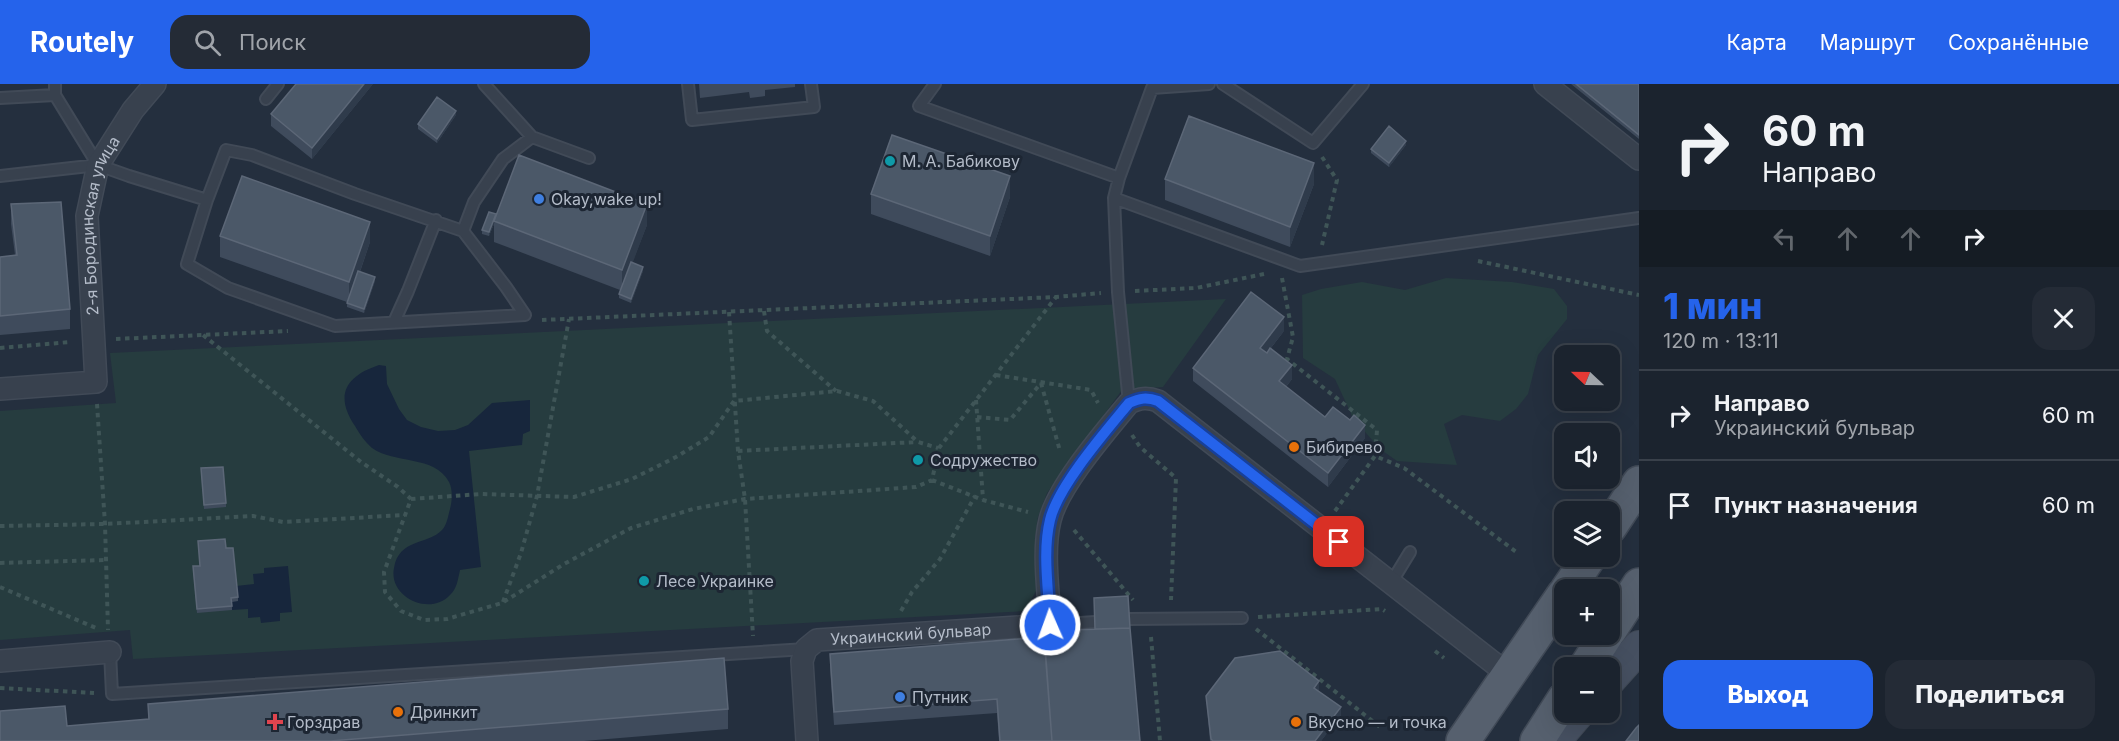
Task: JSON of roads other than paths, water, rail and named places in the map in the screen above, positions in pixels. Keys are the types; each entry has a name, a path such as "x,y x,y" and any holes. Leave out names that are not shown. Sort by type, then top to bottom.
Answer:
{"main road":[{"path":"1620,512 1639,483"},
{"path":"1620,614 1639,585"},
{"path":"1463,741 1554,609"},
{"path":"1620,668 1639,647"},
{"path":"1537,741 1554,715"},
{"path":"1554,741 1570,723"}],"street":[{"name":"2-я Бородинская улица","path":"0,389 96,382 87,216 98,165 133,110 155,84"},
{"path":"1545,84 1639,159"},
{"path":"1050,625 1047,539 1050,519 1070,480 1129,403 1148,398 1158,401 1509,675"},
{"name":"Украинский бульвар","path":"806,649 817,640 1050,625"},
{"path":"806,649 802,661 807,741"},
{"path":"0,661 110,652"}],"lane":[{"path":"266,99 278,84"},
{"path":"484,84 531,137 589,158"},
{"path":"688,84 692,120 814,107 811,84"},
{"path":"933,84 919,106 1119,178"},
{"path":"1129,403 1118,292 1114,198 1119,178 1149,86 1209,84"},
{"path":"1223,84 1313,143 1363,84"},
{"path":"0,98 55,89 98,165"},
{"path":"463,231 474,202 503,159 531,137"},
{"path":"226,150 252,155 463,231 507,287 525,315 334,326 228,288 187,264 226,150"},
{"path":"0,176 98,165 207,200"},
{"path":"1114,198 1300,266 1639,218"},
{"path":"394,322 436,220"},
{"path":"1391,582 1410,552"},
{"path":"1129,619 1242,618"},
{"path":"1050,625 1095,622"},
{"path":"110,652 112,694 806,649"}],"water":[{"path":"379,365 386,366 387,384 407,420 421,427 438,431 455,430 468,425 492,403 530,400 530,431 523,434 522,445 469,451 481,567 460,570 452,593 442,601 432,604 412,601 404,595 397,588 394,568 397,558 408,547 436,535 444,528 451,506 451,488 443,473 434,468 381,453 372,448 355,426 345,405 347,388 358,375"},
{"path":"288,566 292,612 280,613 280,621 261,623 260,617 248,618 248,609 232,610 231,602 236,586 254,584 253,574 264,573 264,568"}],"place":[{"name":"М. А. Бабикову","path":"890,161"},
{"name":"Okay,wake up!","path":"539,199"},
{"name":"Бибирево","path":"1294,447"},
{"name":"Содружество","path":"918,460"},
{"name":"Лесе Украинке","path":"644,581"},
{"name":"Путник","path":"900,697"},
{"name":"Дринкит","path":"398,712"},
{"name":"Горздрав","path":"275,722"},
{"name":"Вкусно — и точка","path":"1296,722"}]}
